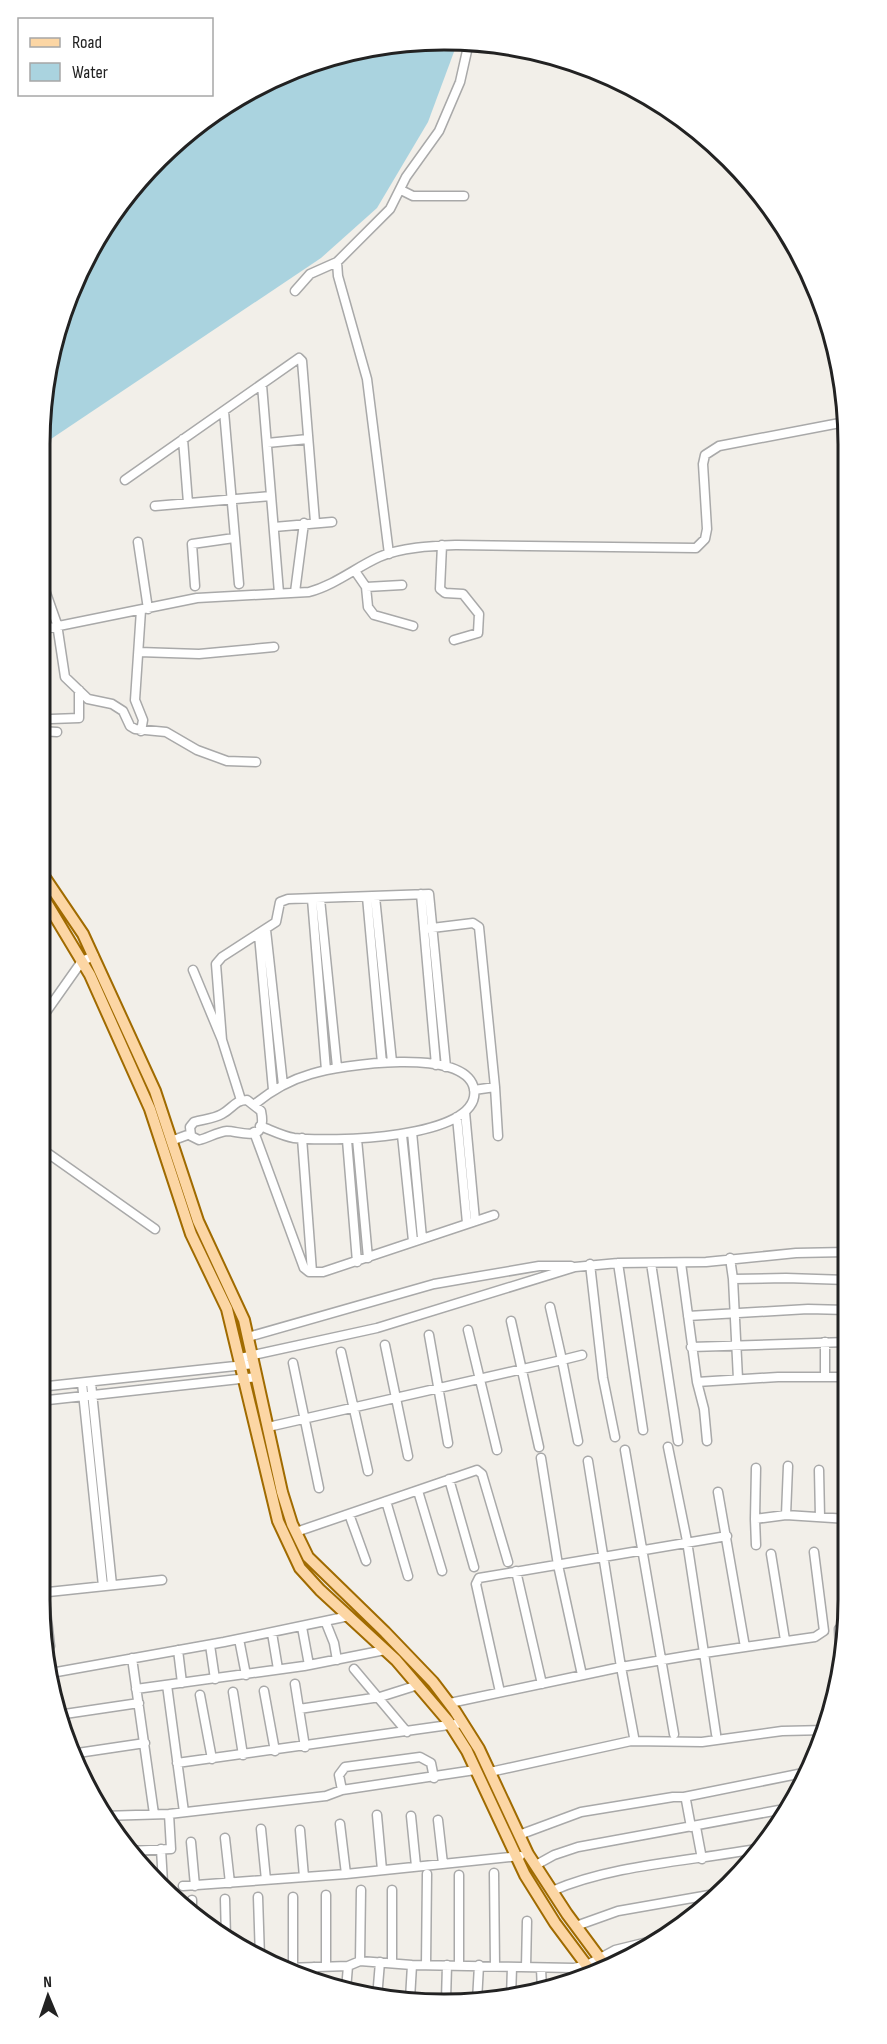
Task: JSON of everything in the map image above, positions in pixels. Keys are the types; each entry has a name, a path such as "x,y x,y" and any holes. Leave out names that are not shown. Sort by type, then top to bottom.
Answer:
{"main road":[{"path":"50,885 83,934 150,1078 198,1221 244,1320 282,1492 296,1532 308,1557 385,1632 450,1703 490,1772 528,1854 602,1961"},
{"path":"50,908 82,961 150,1109 191,1234 227,1309 278,1521 287,1543 300,1568 320,1590 385,1650 451,1725 516,1857 542,1902 587,1965"}],"street":[{"path":"295,291 310,274 337,262 390,208 406,177 427,149 452,105 467,50"},
{"path":"401,190 413,196 464,195"},
{"path":"337,262 338,276 367,379 389,554"},
{"path":"125,480 296,359 301,359 315,522"},
{"path":"262,385 279,593"},
{"path":"224,411 239,584"},
{"path":"50,626 197,598 325,588 389,554 442,545 696,548 705,540 707,529 705,455 719,446 837,423"},
{"path":"183,439 188,503"},
{"path":"267,443 308,439"},
{"path":"155,506 271,496"},
{"path":"274,527 332,522"},
{"path":"295,592 304,523"},
{"path":"195,586 192,544 234,538"},
{"path":"138,542 145,609 139,652 136,705 143,720 141,731"},
{"path":"442,545 440,589 445,593 463,594 479,614 477,633 454,640"},
{"path":"355,571 366,587 368,607 374,615 413,626"},
{"path":"366,587 402,585"},
{"path":"50,604 57,624 65,677 88,699 111,704 123,711 130,726 141,731 166,732 197,750 227,761 256,762"},
{"path":"139,652 199,654 274,647"},
{"path":"51,719 79,718 79,690"},
{"path":"123,711 136,705"},
{"path":"50,732 57,732"},
{"path":"222,1040 216,964 222,957 276,922 280,902 425,894 441,1066"},
{"path":"371,897 392,1062"},
{"path":"371,897 382,1063"},
{"path":"316,899 337,1067"},
{"path":"316,899 326,1070"},
{"path":"428,928 473,923 479,927 498,1136"},
{"path":"263,932 283,1085"},
{"path":"263,932 273,1090"},
{"path":"50,1006 82,961 94,956"},
{"path":"193,970 222,1040 241,1100"},
{"path":"190,1134 200,1140 225,1131 243,1136 257,1129 302,1138 347,1140 407,1133 461,1115 473,1101 474,1090 467,1077 441,1066 392,1062 326,1070 283,1085 255,1104"},
{"path":"474,1090 495,1087"},
{"path":"241,1100 255,1104 261,1111 257,1129 304,1268 312,1272 323,1272 357,1262 412,1241 494,1215"},
{"path":"190,1134 190,1127 194,1122 224,1113 241,1100"},
{"path":"461,1115 471,1222"},
{"path":"407,1133 422,1238"},
{"path":"407,1133 412,1241"},
{"path":"171,1141 190,1134"},
{"path":"302,1138 312,1272"},
{"path":"357,1139 368,1258"},
{"path":"347,1140 357,1262"},
{"path":"50,1155 155,1229"},
{"path":"50,1386 253,1360 377,1328 590,1264 681,1263 796,1253 838,1252"},
{"path":"730,1258 738,1379"},
{"path":"618,1263 643,1430"},
{"path":"651,1263 678,1441"},
{"path":"681,1263 696,1382 704,1409 707,1441"},
{"path":"590,1264 603,1378 615,1437"},
{"path":"248,1337 434,1284 539,1266 575,1267"},
{"path":"733,1279 762,1277 838,1280"},
{"path":"550,1307 578,1441"},
{"path":"688,1316 838,1310"},
{"path":"512,1321 539,1447"},
{"path":"468,1329 497,1450"},
{"path":"429,1335 448,1443"},
{"path":"825,1342 825,1377"},
{"path":"691,1347 838,1342"},
{"path":"385,1345 408,1456"},
{"path":"341,1352 368,1471"},
{"path":"268,1427 582,1355"},
{"path":"293,1363 319,1488"},
{"path":"50,1400 257,1377"},
{"path":"696,1382 838,1377"},
{"path":"86,1383 112,1585"},
{"path":"88,1396 103,1586"},
{"path":"668,1446 687,1541 716,1734"},
{"path":"625,1450 674,1734"},
{"path":"541,1458 558,1565 582,1675"},
{"path":"588,1461 633,1737"},
{"path":"786,1515 788,1466"},
{"path":"756,1468 756,1545"},
{"path":"819,1470 820,1516"},
{"path":"296,1532 449,1479 480,1471 508,1562"},
{"path":"449,1479 474,1567"},
{"path":"418,1491 442,1571"},
{"path":"718,1492 745,1647"},
{"path":"386,1501 408,1576"},
{"path":"349,1514 366,1561"},
{"path":"755,1520 786,1515 838,1518"},
{"path":"500,1692 476,1582 479,1578 727,1536"},
{"path":"450,1703 662,1659 815,1637 824,1631 814,1552"},
{"path":"771,1554 786,1640"},
{"path":"516,1571 542,1684"},
{"path":"50,1592 162,1580"},
{"path":"56,1672 326,1623 349,1616"},
{"path":"326,1623 334,1643 337,1660"},
{"path":"302,1627 309,1665"},
{"path":"272,1633 278,1669"},
{"path":"239,1639 246,1675"},
{"path":"210,1645 215,1679"},
{"path":"178,1650 182,1683"},
{"path":"136,1689 246,1675 385,1650"},
{"path":"132,1658 154,1814"},
{"path":"354,1669 380,1696 407,1732"},
{"path":"295,1684 305,1746"},
{"path":"167,1685 184,1812"},
{"path":"299,1709 380,1696 418,1685"},
{"path":"264,1691 275,1751"},
{"path":"233,1692 243,1755"},
{"path":"201,1695 212,1759"},
{"path":"66,1714 139,1702"},
{"path":"177,1763 463,1723"},
{"path":"490,1772 631,1741 702,1742 782,1731 816,1730"},
{"path":"80,1753 145,1743"},
{"path":"342,1790 339,1774 345,1767 420,1757 431,1764 434,1778"},
{"path":"114,1816 169,1814 326,1796 342,1790 434,1778 475,1770"},
{"path":"519,1835 581,1812 684,1797 797,1774"},
{"path":"684,1797 702,1859"},
{"path":"536,1865 554,1855 578,1847 777,1811"},
{"path":"140,1851 171,1849 169,1814"},
{"path":"377,1815 382,1870"},
{"path":"411,1816 416,1866"},
{"path":"438,1820 443,1864"},
{"path":"340,1824 346,1874"},
{"path":"261,1829 266,1880"},
{"path":"300,1830 304,1877"},
{"path":"225,1838 230,1883"},
{"path":"191,1842 195,1886"},
{"path":"161,1849 163,1876"},
{"path":"552,1891 571,1883 620,1872 748,1850"},
{"path":"183,1887 346,1874 528,1854"},
{"path":"426,1965 427,1874"},
{"path":"494,1874 495,1966"},
{"path":"459,1875 459,1964"},
{"path":"360,1961 361,1890"},
{"path":"392,1890 392,1963"},
{"path":"326,1966 327,1895"},
{"path":"576,1926 612,1912 704,1896"},
{"path":"258,1897 260,1949"},
{"path":"289,1963 293,1897"},
{"path":"225,1899 226,1929"},
{"path":"526,1921 526,1967"},
{"path":"298,1967 348,1966 360,1961 412,1965 459,1964 574,1968 587,1965 615,1950 634,1945"},
{"path":"378,1989 380,1962"},
{"path":"410,1993 412,1965"},
{"path":"446,1994 447,1965"},
{"path":"477,1993 479,1965"},
{"path":"346,1982 348,1966"},
{"path":"313,1973 314,1967"},
{"path":"511,1988 512,1967"},
{"path":"541,1968 542,1982"},
{"path":"574,1968 574,1972"}],"water":[{"path":"418,50 455,50 428,122 377,208 321,258 50,440 50,418 57,367 79,293 102,246 116,225 147,184 165,165 184,147 225,116 269,90 293,79 367,57"}]}
